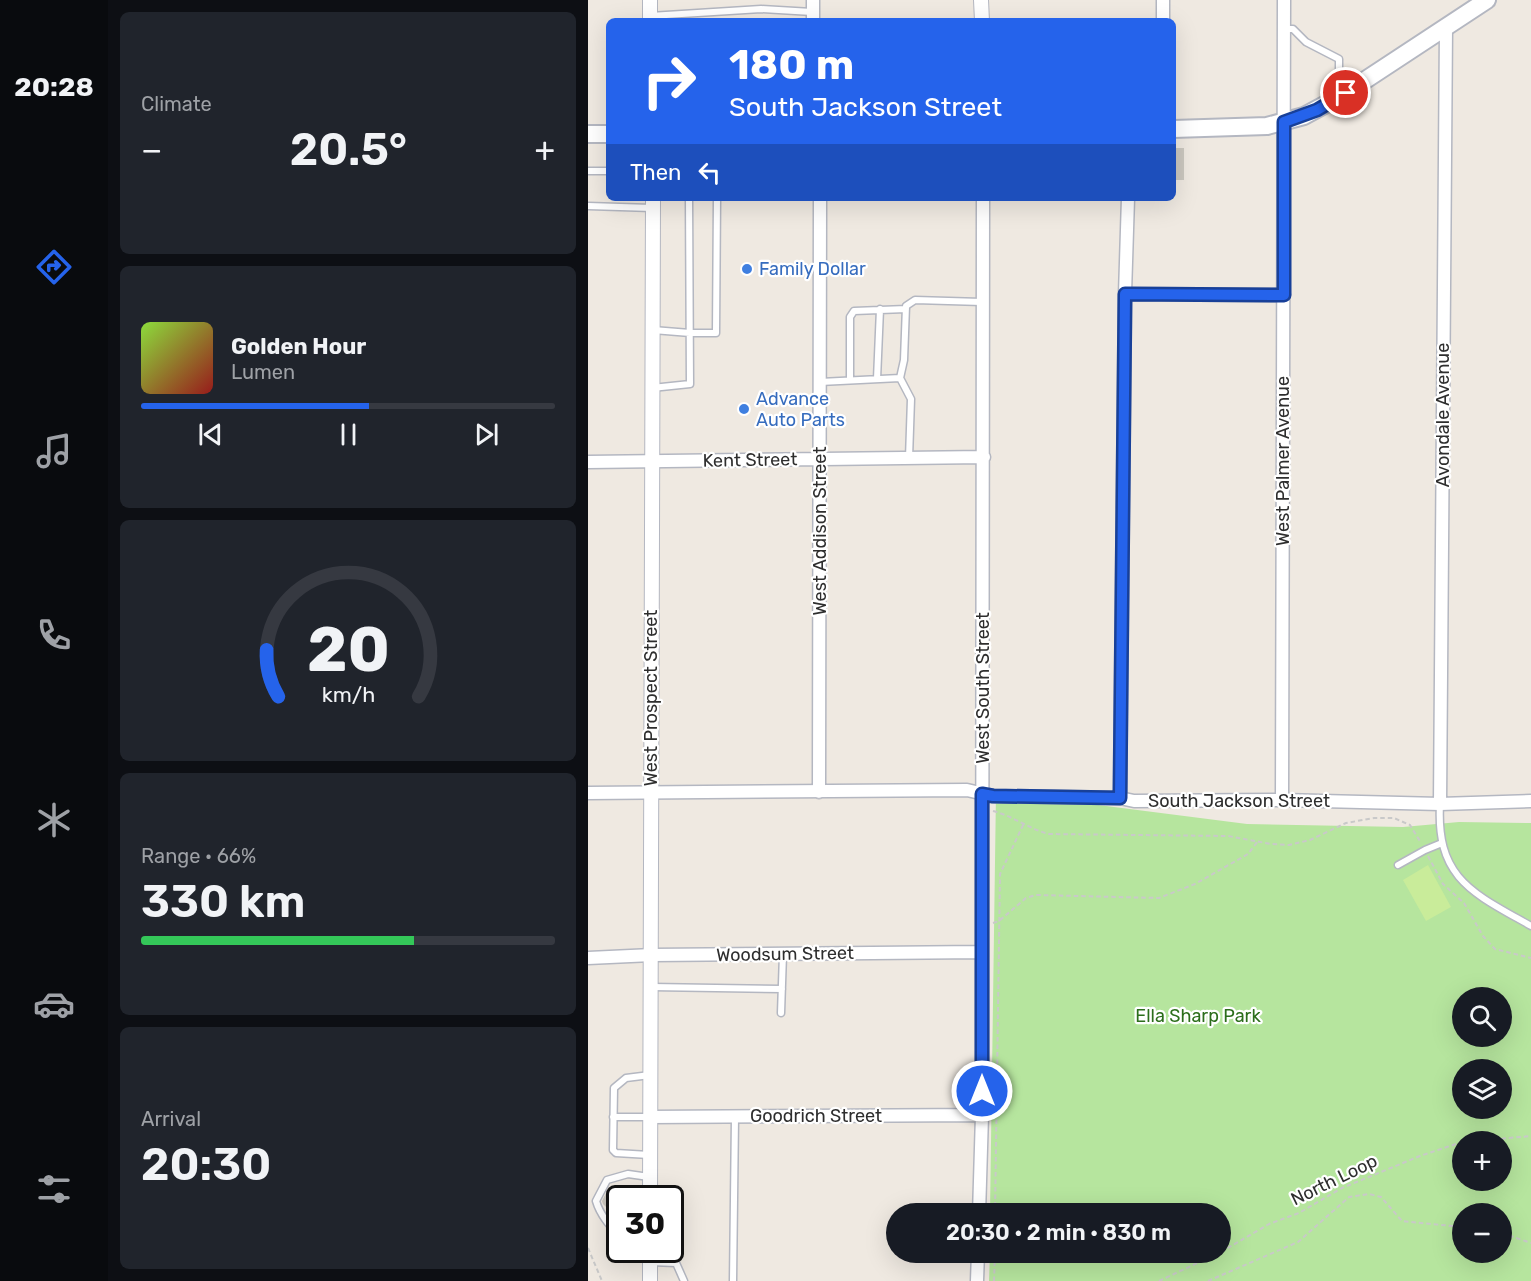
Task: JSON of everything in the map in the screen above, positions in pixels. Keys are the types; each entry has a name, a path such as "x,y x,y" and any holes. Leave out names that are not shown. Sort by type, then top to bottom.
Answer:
{"main road":[{"path":"1176,129 1267,126 1311,113 1346,93 1487,0"},
{"path":"588,134 606,134"}],"street":[{"path":"650,0 650,18"},
{"path":"981,0 981,18"},
{"path":"1163,0 1163,18"},
{"name":"West Palmer Avenue","path":"1282,800 1284,0"},
{"name":"Avondale Avenue","path":"1440,804 1446,27"},
{"name":"West Addison Street","path":"819,792 820,201"},
{"name":"West South Street","path":"979,1203 982,1115 983,201"},
{"path":"1120,798 1128,201"},
{"name":"West Prospect Street","path":"650,1185 653,203"},
{"path":"1125,294 1284,295"},
{"name":"Kent Street","path":"588,462 984,458"},
{"name":"South Jackson Street","path":"588,793 967,790 993,796 1120,798 1134,801 1282,800 1440,804 1531,801"},
{"name":"Woodsum Street","path":"588,958 652,955 982,952"},
{"name":"Goodrich Street","path":"650,1117 982,1115"},
{"path":"650,1263 650,1281"},
{"path":"978,1263 978,1281"}],"lane":[{"path":"650,18 680,18 761,9 813,11"},
{"path":"718,13 718,18"},
{"path":"1284,29 1293,29 1306,42 1339,59 1339,74 1346,93"},
{"path":"588,171 606,171"},
{"path":"618,201 618,207"},
{"path":"651,388 690,384 689,201"},
{"path":"652,330 716,333 717,201"},
{"path":"588,206 618,207 653,203"},
{"path":"909,458 910,399 900,378 904,360 906,306 915,300 982,302"},
{"path":"877,379 880,309"},
{"path":"850,380 850,317 854,311 906,309"},
{"path":"819,382 900,378"},
{"path":"1440,804 1439,820 1442,843 1452,868 1468,889 1531,927"},
{"path":"1398,865 1442,843"},
{"path":"782,1013 783,954"},
{"path":"651,987 782,989"},
{"path":"650,1155 616,1153 613,1150 613,1117 614,1088 626,1078 651,1075"},
{"path":"613,1117 650,1117"},
{"path":"733,1281 735,1117"},
{"path":"606,1221 596,1201 607,1180 628,1174 650,1177"},
{"path":"676,1263 684,1281"}],"path":[{"path":"993,811 1012,816 1049,834 1228,836 1289,845 1310,840 1346,823 1374,818 1394,818 1410,825 1443,884 1464,903 1483,936 1495,949 1531,958"},
{"path":"995,1203 1000,874 1024,823"},
{"path":"982,927 999,921 1026,898 1036,895 1159,898 1195,884 1248,854 1258,841"},
{"name":"North Loop","path":"1512,1138 1531,1136"},
{"name":"North Loop","path":"1231,1246 1269,1224 1299,1213 1342,1188 1452,1146"},
{"name":"North Loop","path":"1208,1281 1298,1242 1349,1197 1369,1194 1381,1197 1402,1221 1452,1226"},
{"path":"1512,1236 1531,1242"},
{"path":"588,1248 602,1281"},
{"path":"994,1281 995,1263"},
{"name":"North Loop","path":"1159,1281 1197,1263"}],"green space":[{"name":"Ella Sharp Park","path":"996,792 1247,824 1403,827 1459,822 1531,823 1531,1281 989,1281 990,1263 1231,1263 1231,1203 990,1203"},
{"path":"1428,865 1451,907 1426,921 1403,880"}],"building":[{"path":"1176,148 1184,148 1184,180 1176,180"},
{"path":"606,1193 606,1207 602,1201"}],"place":[{"name":"Family Dollar","path":"747,269"},
{"name":"Advance Auto Parts","path":"744,409"}],"route":[{"path":"982,1091 982,794 1120,798 1125,294 1284,295 1284,122 1305,116 1346,93"}]}
